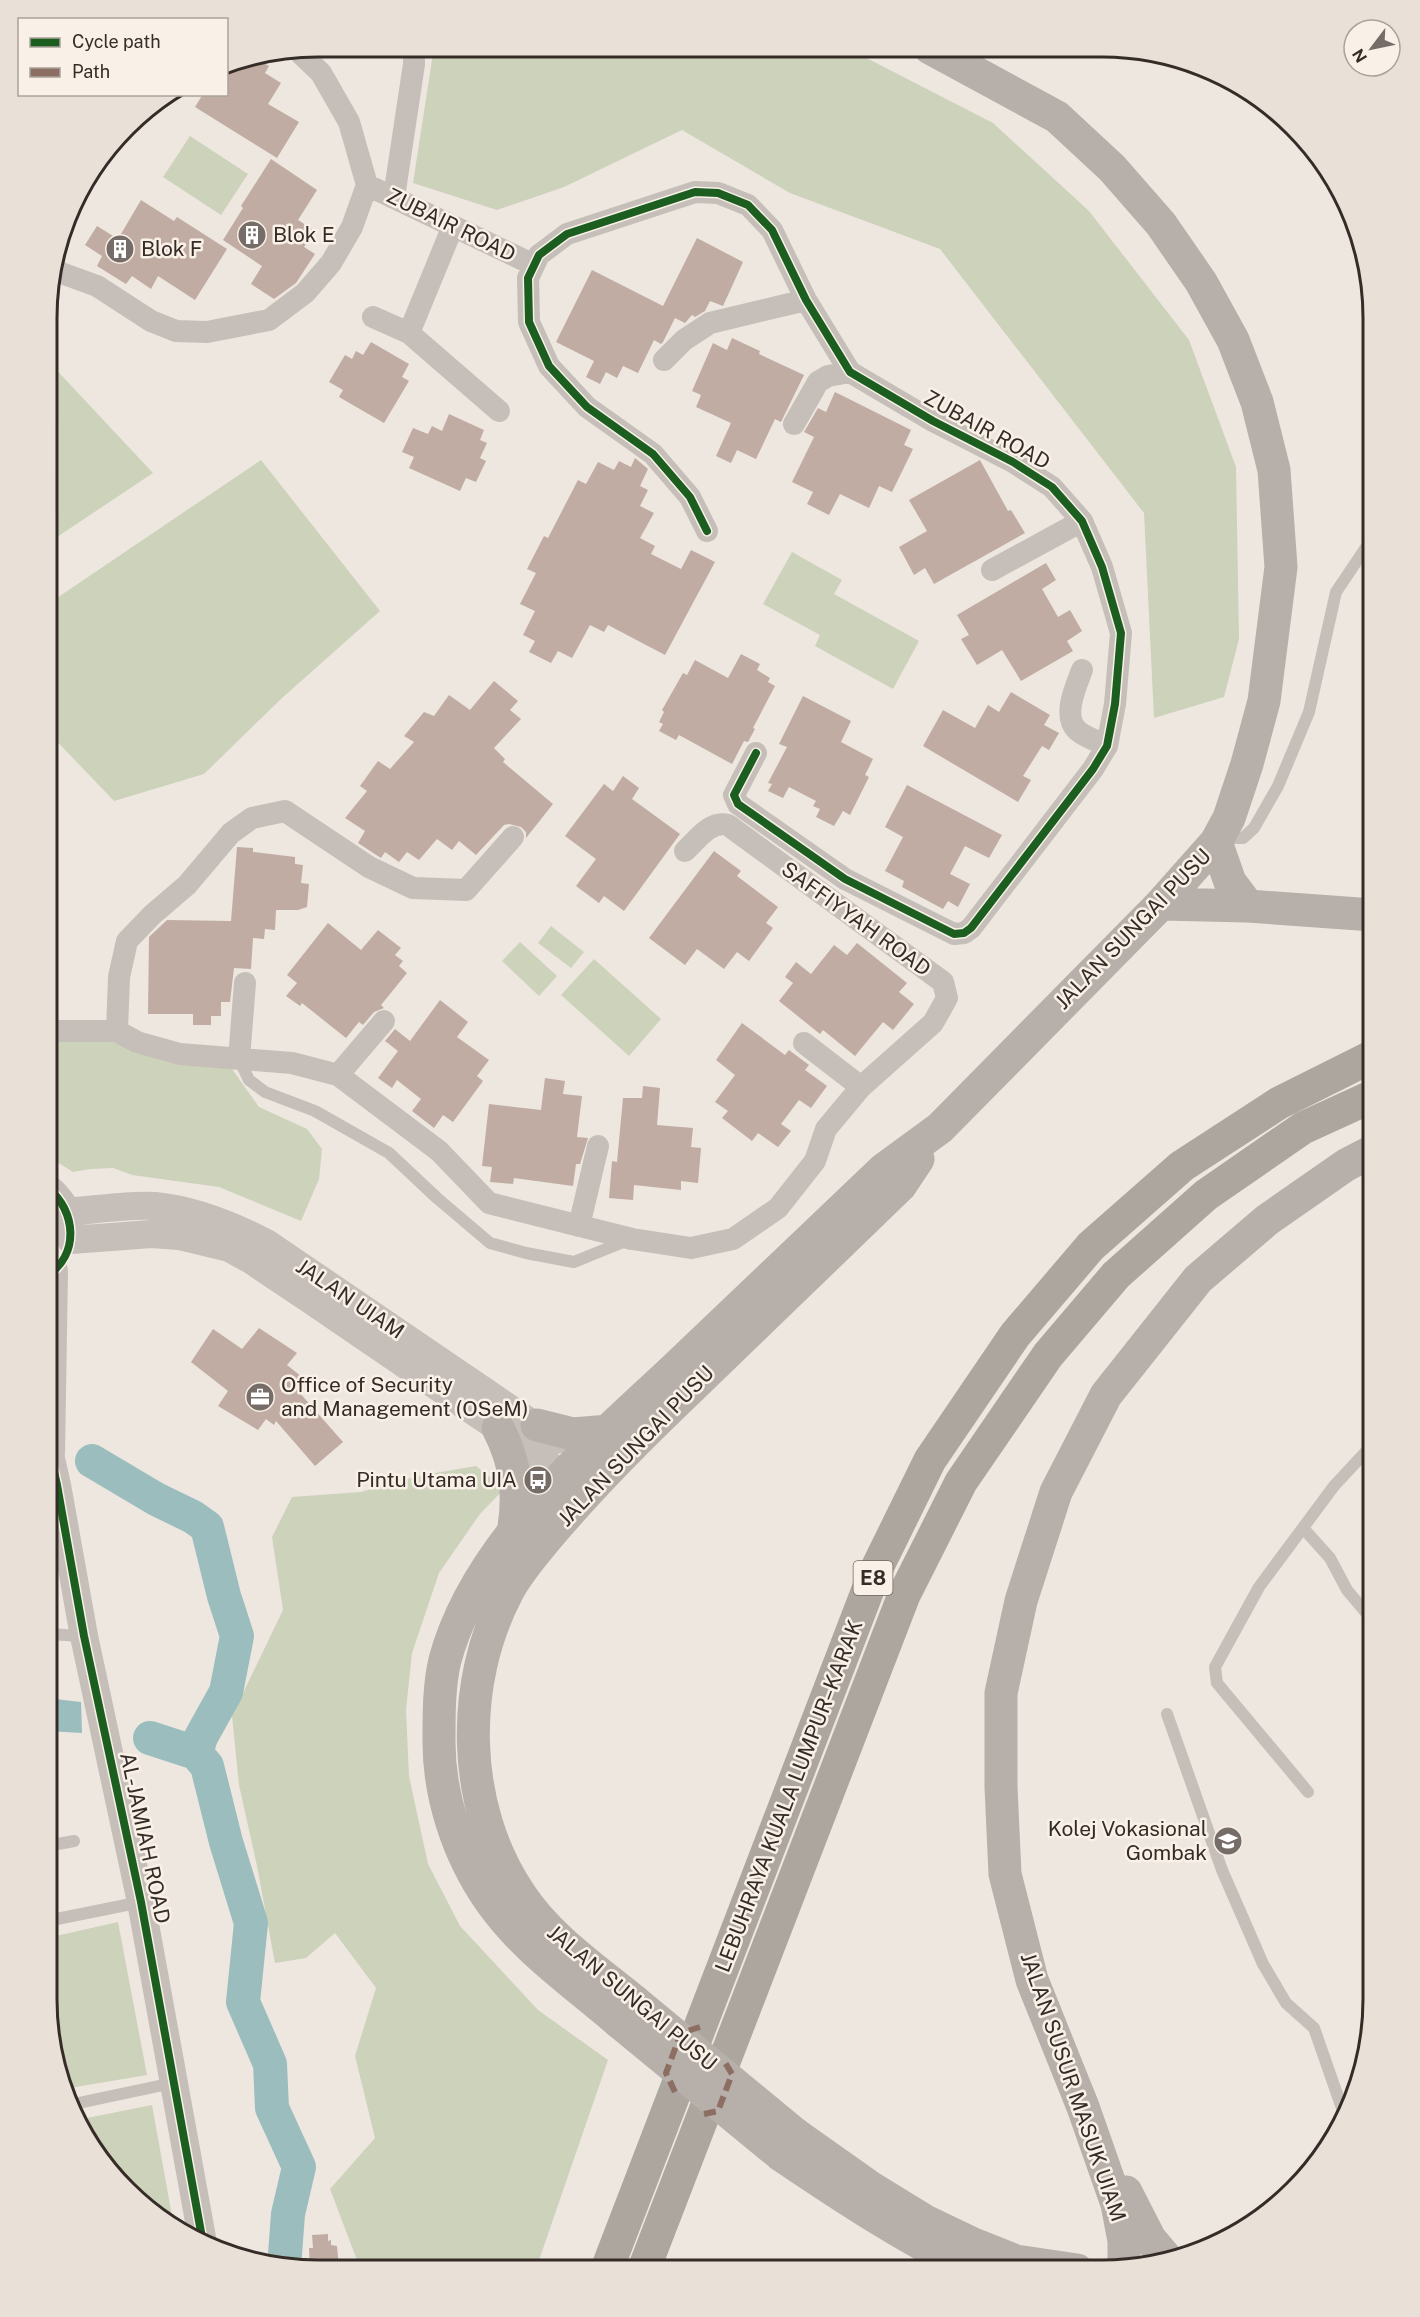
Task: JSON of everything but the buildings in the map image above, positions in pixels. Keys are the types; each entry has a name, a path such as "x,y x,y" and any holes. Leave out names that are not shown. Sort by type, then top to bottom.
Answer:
{"highway":[{"name":"LEBUHRAYA KUALA LUMPUR–KARAK","path":"610,2260 874,1574 930,1460 1016,1335 1091,1246 1182,1166 1279,1103 1363,1061"},
{"name":"LEBUHRAYA KUALA LUMPUR–KARAK","path":"647,2260 904,1595 961,1482 1048,1355 1116,1275 1206,1196 1304,1128 1363,1101"}],"main road":[{"name":"JALAN SUNGAI PUSU","path":"583,1475 609,1431 884,1169 940,1128 1161,904 1217,840 1229,818 1247,765 1264,701 1281,567 1274,470 1257,402 1233,340 1201,282 1161,224 1112,168 1056,117 946,57"},
{"path":"1217,840 1230,882 1248,906"},
{"path":"1161,904 1248,906 1363,914"},
{"name":"JALAN SUNGAI PUSU","path":"940,1128 900,1186 583,1475 524,1542 483,1573 467,1602 445,1662 440,1692 439,1751 440,1774 446,1805 470,1866 489,1899 510,1927 530,1947 626,2012 788,2145 858,2207 951,2260"},
{"name":"JALAN SUSUR MASUK UIAM","path":"1124,2259 1124,2241 1117,2204 1083,2107 1032,1980 1005,1874 1001,1787 1001,1694 1021,1601 1056,1492 1106,1395 1198,1279 1267,1220 1346,1165 1363,1156"},
{"path":"537,1425 573,1434 609,1431"},
{"path":"498,1428 508,1447 514,1468 518,1490 517,1512 524,1542"},
{"path":"1083,2107 1150,2239 1162,2253"},
{"name":"JALAN SUNGAI PUSU","path":"788,2145 870,2187 945,2230 1014,2260"}],"street":[{"path":"394,197 414,57"},
{"path":"61,273 97,286 151,321 176,331 207,332 269,320 305,293 331,263 351,227 367,185 349,122 321,73 305,58"},
{"name":"ZUBAIR ROAD","path":"367,185 534,265"},
{"name":"ZUBAIR ROAD","path":"707,531 690,497 653,453 587,407 549,366 529,322 528,278 539,255 567,234 695,192 718,193 748,205 772,230 806,300 850,372 933,421 1014,462 1052,487 1082,521 1102,567 1121,633 1115,704 1107,746 1093,769 971,928 964,933 954,934 845,879 738,804 734,795 756,753"},
{"path":"409,333 453,226"},
{"path":"664,360 684,340 710,323 806,300"},
{"path":"373,317 409,333 498,411"},
{"path":"795,424 818,382 828,376 850,372"},
{"path":"992,570 1082,521"},
{"path":"1082,670 1074,690 1072,723 1078,731 1107,746"},
{"path":"117,1031 119,977 127,941 152,915 187,885 231,833 252,818 285,811 369,867 413,888 466,890 513,837"},
{"name":"SAFFIYYAH ROAD","path":"57,1031 117,1031 136,1042 180,1054 292,1063 338,1075 439,1151 489,1203 632,1239 691,1248 733,1239 778,1208 815,1161 826,1129 861,1087 933,1023 946,998 943,982 728,825 721,823 712,826 685,850"},
{"path":"239,1059 245,983"},
{"path":"338,1075 384,1021"},
{"path":"804,1043 861,1087"},
{"path":"579,1226 598,1146"},
{"path":"57,1197 67,1212 71,1226 71,1240"},
{"name":"JALAN UIAM","path":"67,1212 152,1206 185,1211 217,1220 268,1244 351,1314 498,1428 583,1475"},
{"name":"JALAN UIAM","path":"71,1240 152,1234 179,1236 229,1248 351,1314 537,1425 583,1475"},
{"name":"AL-JAMIAH ROAD","path":"57,1267 65,1257 71,1240"},
{"name":"AL-JAMIAH ROAD","path":"57,1490 84,1636 141,1902 201,2232"}],"lane":[{"path":"1217,840 1243,838 1254,828 1278,786 1309,712 1336,592 1363,552"},
{"path":"239,1059 249,1080 265,1092 315,1111 389,1153 490,1243 526,1253 574,1262 632,1239"},
{"path":"1308,1792 1217,1683 1215,1667 1259,1587 1334,1486 1363,1455"},
{"path":"1303,1528 1330,1558 1347,1590 1363,1610"},
{"path":"57,1635 84,1636"},
{"path":"1167,1714 1222,1870 1263,1964 1286,2003 1314,2028 1341,2104"},
{"path":"57,1844 74,1841"},
{"path":"57,1919 141,1902"},
{"path":"79,2103 173,2083"}],"green space":[{"path":"432,57 865,57 993,123 1089,211 1189,340 1236,467 1239,639 1224,697 1154,718 1144,513 940,249 790,193 682,130 564,187 497,210 413,183"},
{"path":"190,136 248,174 221,215 163,177"},
{"path":"57,371 153,473 57,537"},
{"path":"261,460 380,611 282,698 204,774 114,801 57,741 57,598"},
{"path":"792,552 842,580 834,594 919,641 893,689 815,646 820,635 763,604"},
{"path":"551,926 584,952 571,968 538,943"},
{"path":"520,942 557,976 539,996 502,961"},
{"path":"594,959 661,1019 629,1056 561,995"},
{"path":"114,1039 230,1066 259,1107 307,1129 322,1149 319,1179 301,1221 219,1187 132,1175 113,1168 73,1172 57,1162 57,1041 85,1042"},
{"path":"476,1466 504,1489 480,1514 439,1573 412,1653 406,1710 409,1776 428,1864 460,1926 538,2010 608,2060 539,2260 357,2260 330,2189 375,2138 355,2056 376,1988 335,1933 306,1958 275,1963 239,1785 232,1716 283,1610 272,1537 292,1497 361,1492 418,1476"},
{"path":"118,1922 147,2075 73,2088 59,2033 57,1936"},
{"path":"152,2105 172,2215 146,2195 122,2171 101,2144 86,2118"}],"water":[{"path":"57,1699 81,1702 82,1733 57,1732"}],"waterway":[{"path":"92,1461 207,1527 224,1596 237,1636 226,1692 201,1737 196,1753 207,1766 226,1842 251,1923 243,2002 270,2064 272,2108 299,2167 288,2214 285,2258"},
{"path":"150,1738 196,1753"}],"marked path":[{"path":"675,2092 666,2073 681,2033 700,2027"},
{"path":"704,2114 718,2111 732,2074 724,2061"}],"cycle path":[{"path":"707,531 690,497 653,454 587,407 549,366 529,322 528,278 539,255 567,234 695,192 718,193 748,205 772,230 806,300 850,372 933,421 1013,462 1052,487 1082,521 1102,567 1121,633 1115,704 1107,746 1093,769 971,928 964,933 954,934 845,879 738,804 734,795 756,753"},
{"path":"57,1197 69,1220 70,1232 69,1245 57,1268"},
{"path":"57,1485 84,1636 141,1902 201,2232"}],"place":[{"name":"Blok E","path":"252,235"},
{"name":"Blok F","path":"120,249"},
{"name":"Office of Security and Management (OSeM)","path":"260,1397"},
{"name":"Pintu Utama UIA","path":"538,1480"},
{"name":"Kolej Vokasional Gombak","path":"1228,1841"}]}
